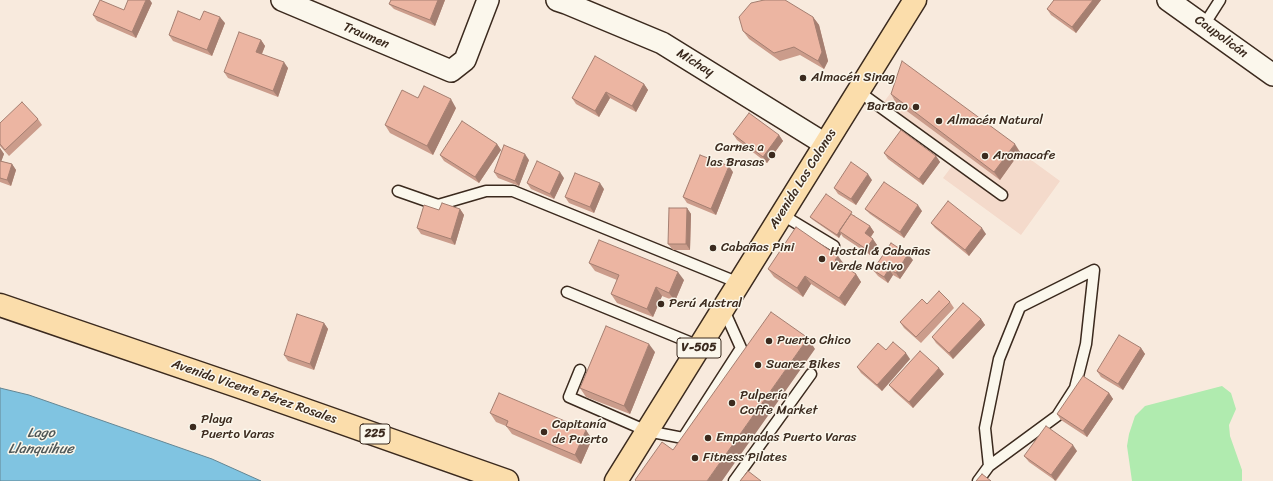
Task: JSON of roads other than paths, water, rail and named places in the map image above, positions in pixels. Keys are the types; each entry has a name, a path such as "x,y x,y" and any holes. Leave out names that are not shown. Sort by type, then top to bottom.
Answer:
{"main road":[{"name":"Avenida Los Colonos","path":"616,481 915,0"},
{"name":"Avenida Vicente Pérez Rosales","path":"0,305 251,390 507,481"}],"street":[{"name":"Traumen","path":"282,0 451,72 465,60 488,0"},
{"name":"Michay","path":"557,0 662,43 825,144"},
{"name":"Caupolicán","path":"1168,0 1273,75"}],"lane":[{"path":"1204,25 1220,0"},
{"path":"858,90 1002,196"},
{"path":"398,191 438,205 486,191 513,191 739,282"},
{"path":"781,214 834,246"},
{"path":"978,481 989,466 1057,416 1075,388 1086,344 1094,270 1020,307 999,359 985,428 989,466"},
{"path":"567,292 699,346"},
{"path":"580,370 569,397 647,431 682,438 741,348 724,308"},
{"path":"734,481 810,374"}],"water":[{"name":"Lago Llanquihue","path":"0,388 29,395 212,459 261,481 0,481"}],"place":[{"name":"Almacén Sinag","path":"803,78"},
{"name":"BarBao","path":"916,107"},
{"name":"Almacén Natural","path":"939,121"},
{"name":"Carnes a las Brasas","path":"772,155"},
{"name":"Aromacafe","path":"985,156"},
{"name":"Cabañas Pini","path":"713,248"},
{"name":"Hostal & Cabañas Verde Nativo","path":"822,259"},
{"name":"Perú Austral","path":"661,304"},
{"name":"Puerto Chico","path":"769,341"},
{"name":"Suarez Bikes","path":"758,365"},
{"name":"Pulpería Coffe Market","path":"732,403"},
{"name":"Playa Puerto Varas","path":"193,427"},
{"name":"Capitanía de Puerto","path":"544,432"},
{"name":"Empanadas Puerto Varas","path":"708,438"},
{"name":"Fitness Pilates","path":"695,458"}]}
